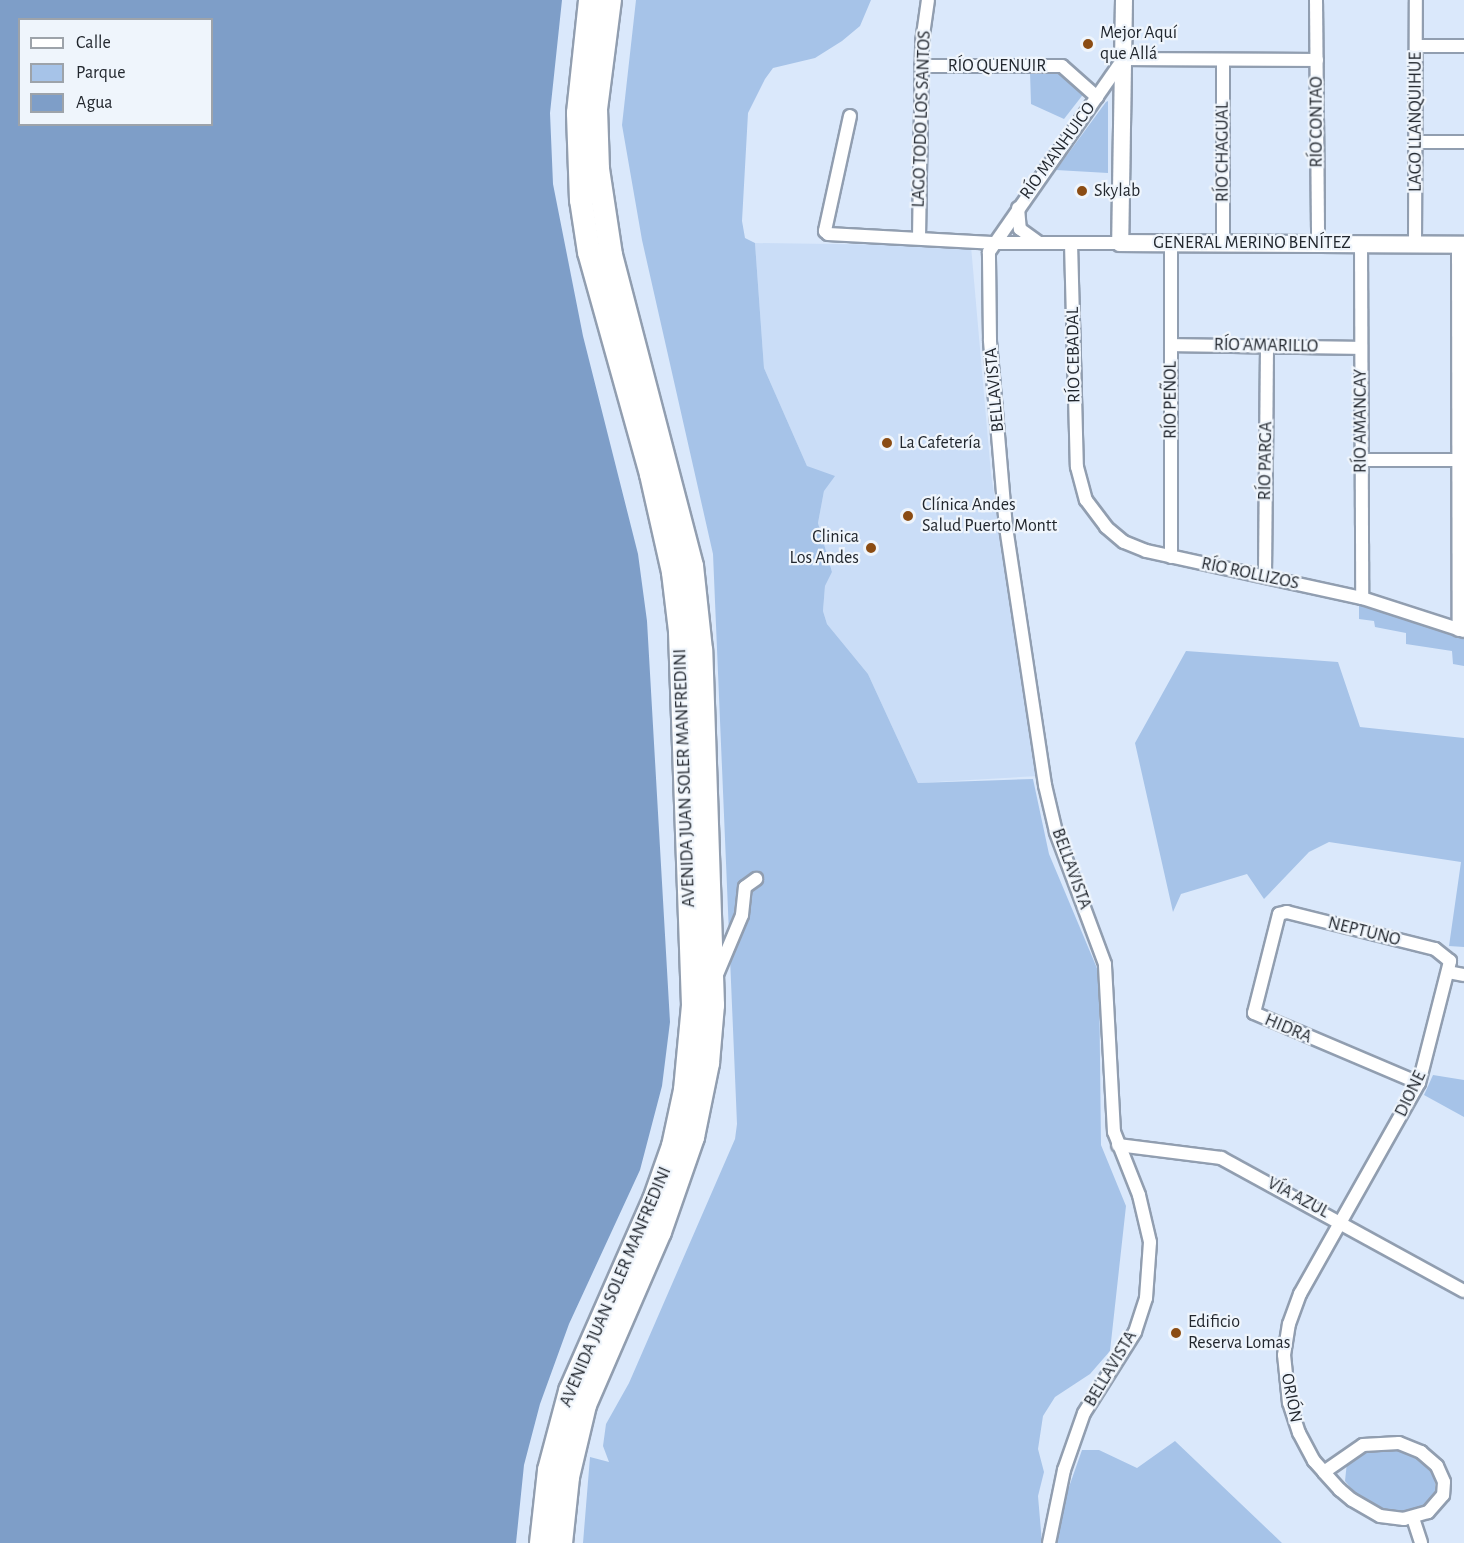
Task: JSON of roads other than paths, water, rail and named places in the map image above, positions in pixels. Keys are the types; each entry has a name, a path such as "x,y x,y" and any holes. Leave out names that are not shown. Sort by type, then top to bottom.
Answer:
{"highway":[{"name":"AVENIDA JUAN SOLER MANFREDINI","path":"541,1543 549,1470 570,1391 654,1200 673,1146 685,1090 692,1012 680,631 674,581 651,474 589,252 581,200 578,113 590,0"},
{"name":"AVENIDA JUAN SOLER MANFREDINI","path":"561,1543 568,1477 585,1405 664,1223 693,1137 708,1063 714,982 709,911 701,650 692,566 611,255 601,198 596,110 610,0"}],"street":[{"name":"LAGO TODO LOS SANTOS","path":"919,238 921,66 928,0"},
{"path":"1120,243 1124,0"},
{"name":"RÍO CONTAO","path":"1317,0 1318,244"},
{"name":"LAGO LLANQUIHUE","path":"1415,244 1416,0"},
{"path":"1416,46 1464,46"},
{"path":"1123,59 1317,60"},
{"name":"RÍO MANHUICO","path":"992,243 1123,59"},
{"name":"RÍO CHAGUAL","path":"1223,60 1223,243"},
{"name":"RÍO QUENUIR","path":"921,66 1062,66 1098,97"},
{"name":"GENERAL MERINO BENÍTEZ","path":"850,116 825,231 828,234 992,243 1461,245"},
{"path":"1416,142 1464,142"},
{"path":"1018,207 1020,230 1040,243"},
{"name":"BELLAVISTA","path":"992,243 988,255 990,340 1012,579 1048,802 1108,975 1111,1102 1118,1145 1148,1227 1146,1298 1125,1351 1084,1413 1064,1470 1049,1543"},
{"name":"RÍO CEBADAL","path":"1071,243 1077,467"},
{"name":"RÍO PEÑOL","path":"1171,243 1171,557"},
{"name":"RÍO AMANCAY","path":"1360,244 1362,598"},
{"path":"1461,245 1462,630"},
{"name":"RÍO AMARILLO","path":"1171,345 1361,348"},
{"name":"RÍO PARGA","path":"1265,576 1267,346"},
{"path":"1362,460 1462,460"},
{"name":"RÍO ROLLIZOS","path":"1077,467 1086,500 1114,535 1135,548 1362,598 1462,630"},
{"path":"714,982 742,915 745,888 756,879"},
{"path":"709,911 722,925 742,915"},
{"name":"NEPTUNO","path":"1279,914 1287,912 1435,949 1448,956"},
{"name":"HIDRA","path":"1279,914 1254,1013 1419,1083"},
{"name":"DIONE","path":"1341,1221 1419,1083 1448,972 1448,956"},
{"path":"1448,972 1464,975"},
{"name":"VÍA AZUL","path":"1118,1145 1221,1158 1462,1286"},
{"name":"ORIÓN","path":"1341,1221 1294,1309 1284,1355 1293,1418 1305,1447 1324,1472 1352,1500 1374,1514 1413,1518"},
{"path":"1324,1472 1350,1451 1368,1443 1399,1443 1421,1452 1442,1474 1444,1490 1432,1510 1413,1518 1421,1543"}],"water":[{"path":"0,0 562,0 550,113 553,184 583,336 638,554 647,621 670,1022 662,1086 640,1170 569,1324 540,1404 524,1465 516,1543 0,1543"}],"place":[{"name":"Mejor Aquí que Allá","path":"1088,44"},
{"name":"Skylab","path":"1082,191"},
{"name":"La Cafetería","path":"887,443"},
{"name":"Clínica Andes Salud Puerto Montt","path":"908,516"},
{"name":"Clinica Los Andes","path":"871,548"},
{"name":"Edificio Reserva Lomas","path":"1176,1333"}]}
